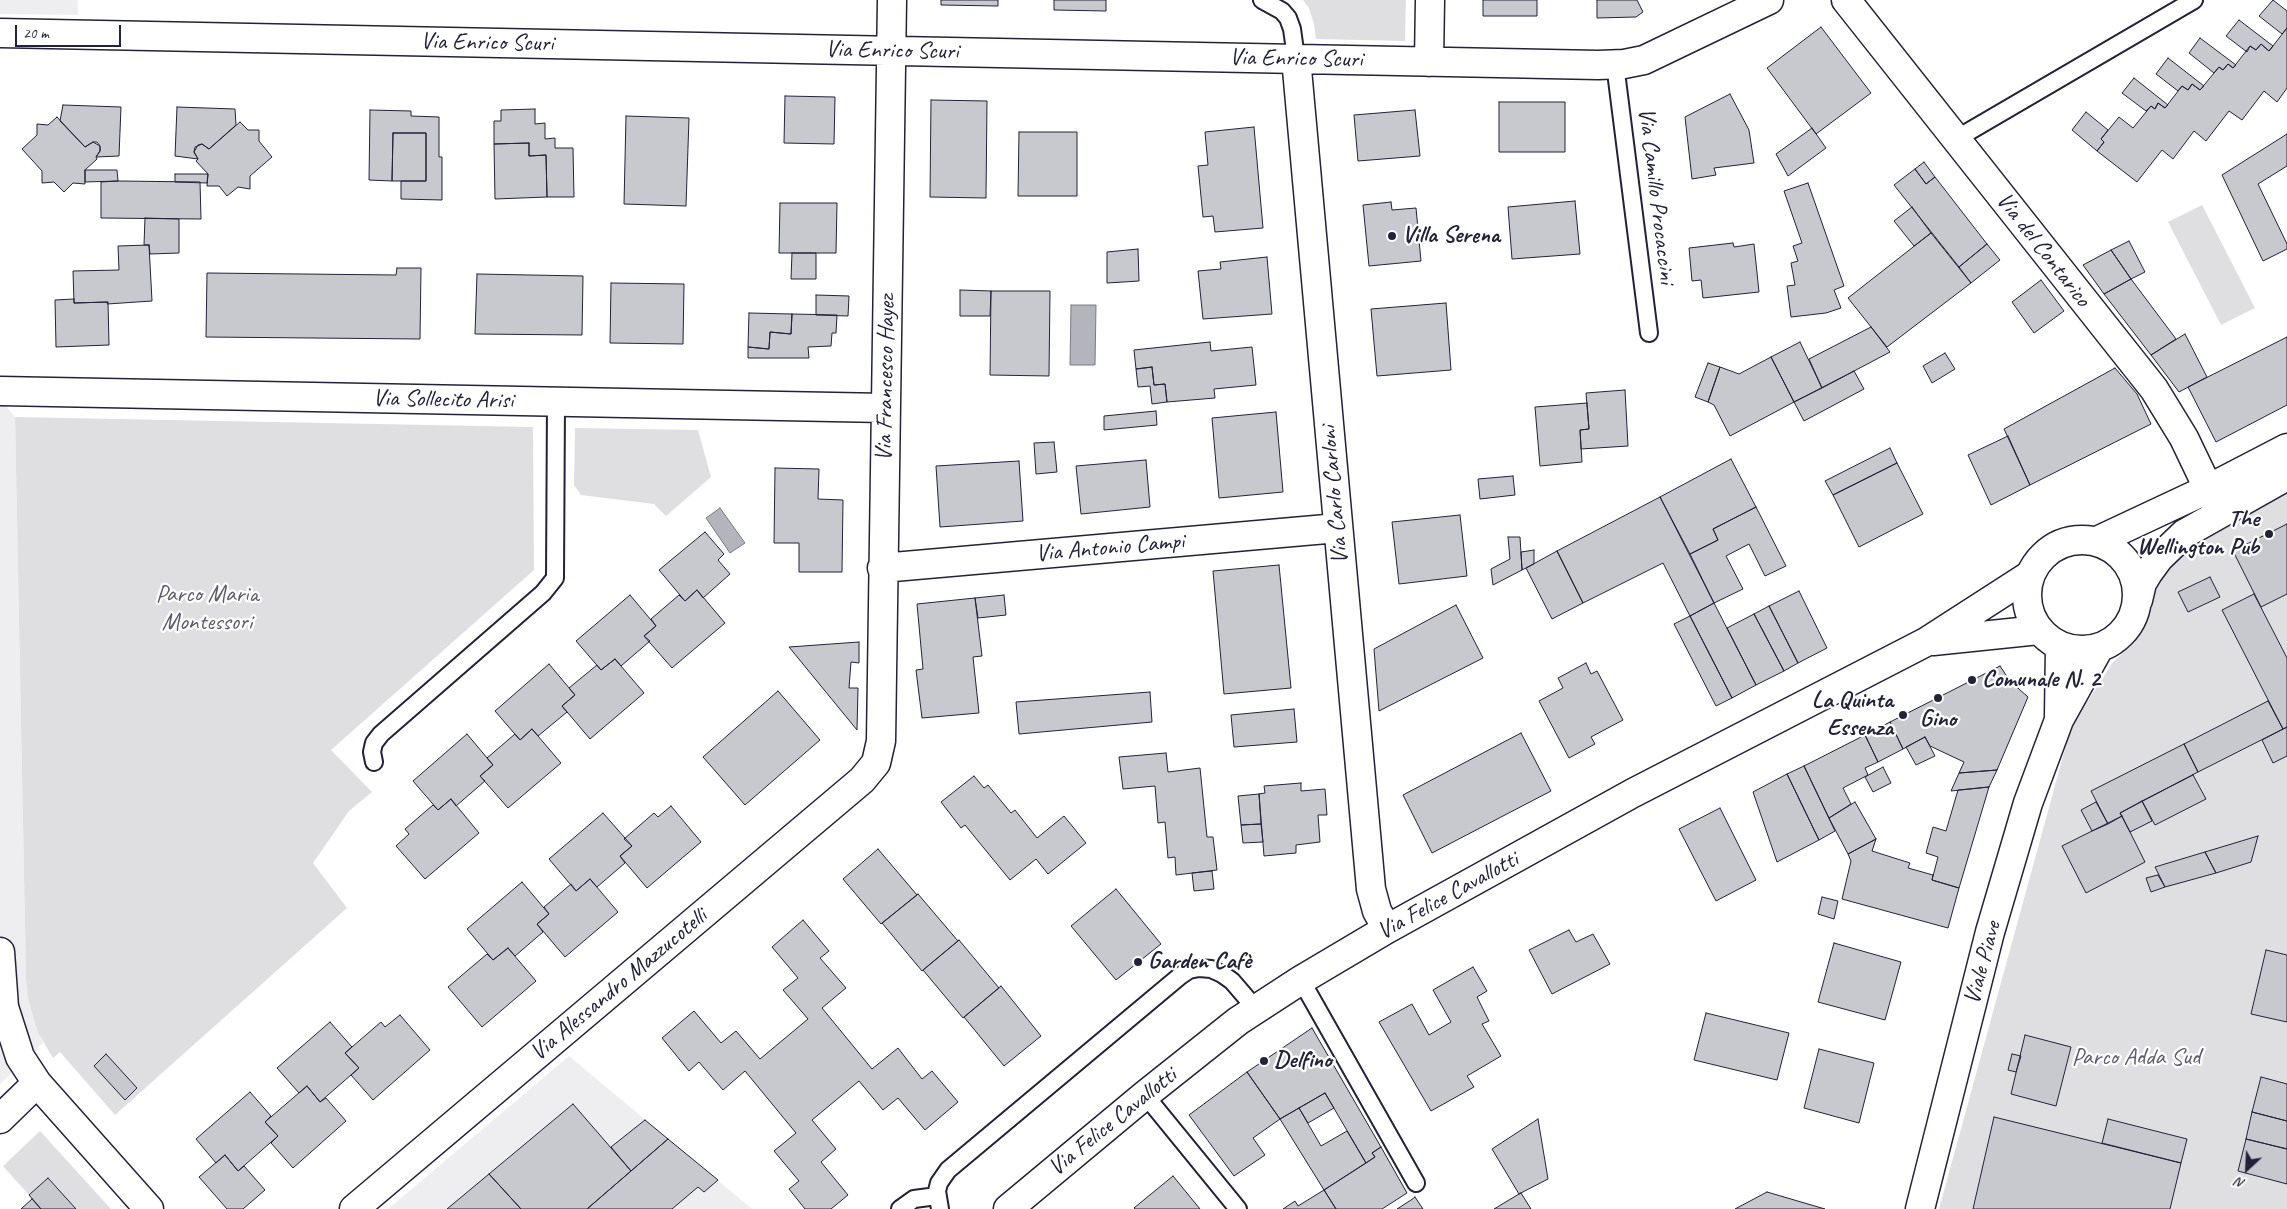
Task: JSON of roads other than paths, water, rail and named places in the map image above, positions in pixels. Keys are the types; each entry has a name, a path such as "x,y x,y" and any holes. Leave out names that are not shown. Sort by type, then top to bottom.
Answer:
{"street":[{"name":"Via Francesco Hayez","path":"878,755 881,741 882,568 892,0"},
{"path":"1429,62 1430,0"},
{"name":"Via Enrico Scuri","path":"0,33 1429,62 1615,64 1644,60 1769,0"},
{"name":"Via del Contarico","path":"1846,0 2154,389 2184,438 2214,501"},
{"name":"Via Carlo Carloni","path":"1296,58 1371,889 1377,911 1387,929"},
{"name":"Via Sollecito Arisi","path":"0,391 886,408"},
{"path":"2287,448 2214,501 2184,534 2158,558 2142,583 2130,623 2116,639 2099,648 2078,650 2050,638 2030,614 2027,605 2027,584 2030,575 2037,561 2060,544 2073,540 2097,541 2214,501 2287,476"},
{"name":"Via Antonio Campi","path":"882,568 1338,528"},
{"path":"2097,541 2118,552 2127,562 2136,579 2138,600"},
{"name":"Via Felice Cavallotti","path":"1008,1209 1145,1095 1256,1009 1301,980 1387,929 1647,785 1926,642 2030,575"},
{"name":"Via Felice Cavallotti","path":"1926,642 2050,638"},
{"name":"Viale Piave","path":"2050,638 2059,720"},
{"name":"Viale Piave","path":"1920,1209 2009,865 2028,803 2059,720 2099,648"},
{"name":"Via Alessandro Mazzucotelli","path":"354,1209 862,780 876,763 878,755"},
{"path":"0,952 4,1007 20,1057 36,1083 150,1209"},
{"path":"0,1119 36,1083"}],"lane":[{"path":"1262,0 1282,11 1288,18 1292,29 1296,58"},
{"path":"1956,140 2194,0"},
{"name":"Via Camillo Procaccini","path":"1615,64 1649,334"},
{"path":"374,762 372,752 374,743 382,734 543,593 555,578 556,402"},
{"path":"900,1209 914,1199 939,1202 939,1183 948,1170 1189,970 1199,968 1210,969 1222,974 1232,981 1256,1009"},
{"path":"1301,980 1416,1183"},
{"path":"1145,1095 1238,1209"}],"place":[{"name":"Villa Serena","path":"1392,236"},
{"name":"The Wellington Pub","path":"2269,534"},
{"name":"Comunale N. 2","path":"1972,680"},
{"name":"Gino","path":"1938,698"},
{"name":"La Quinta Essenza","path":"1903,715"},
{"name":"Garden Cafè","path":"1138,962"},
{"name":"Delfino","path":"1264,1061"}],"park label":[{"name":"Parco Maria Montessori","path":"207,609"},
{"name":"Parco Adda Sud","path":"2136,1058"}]}
